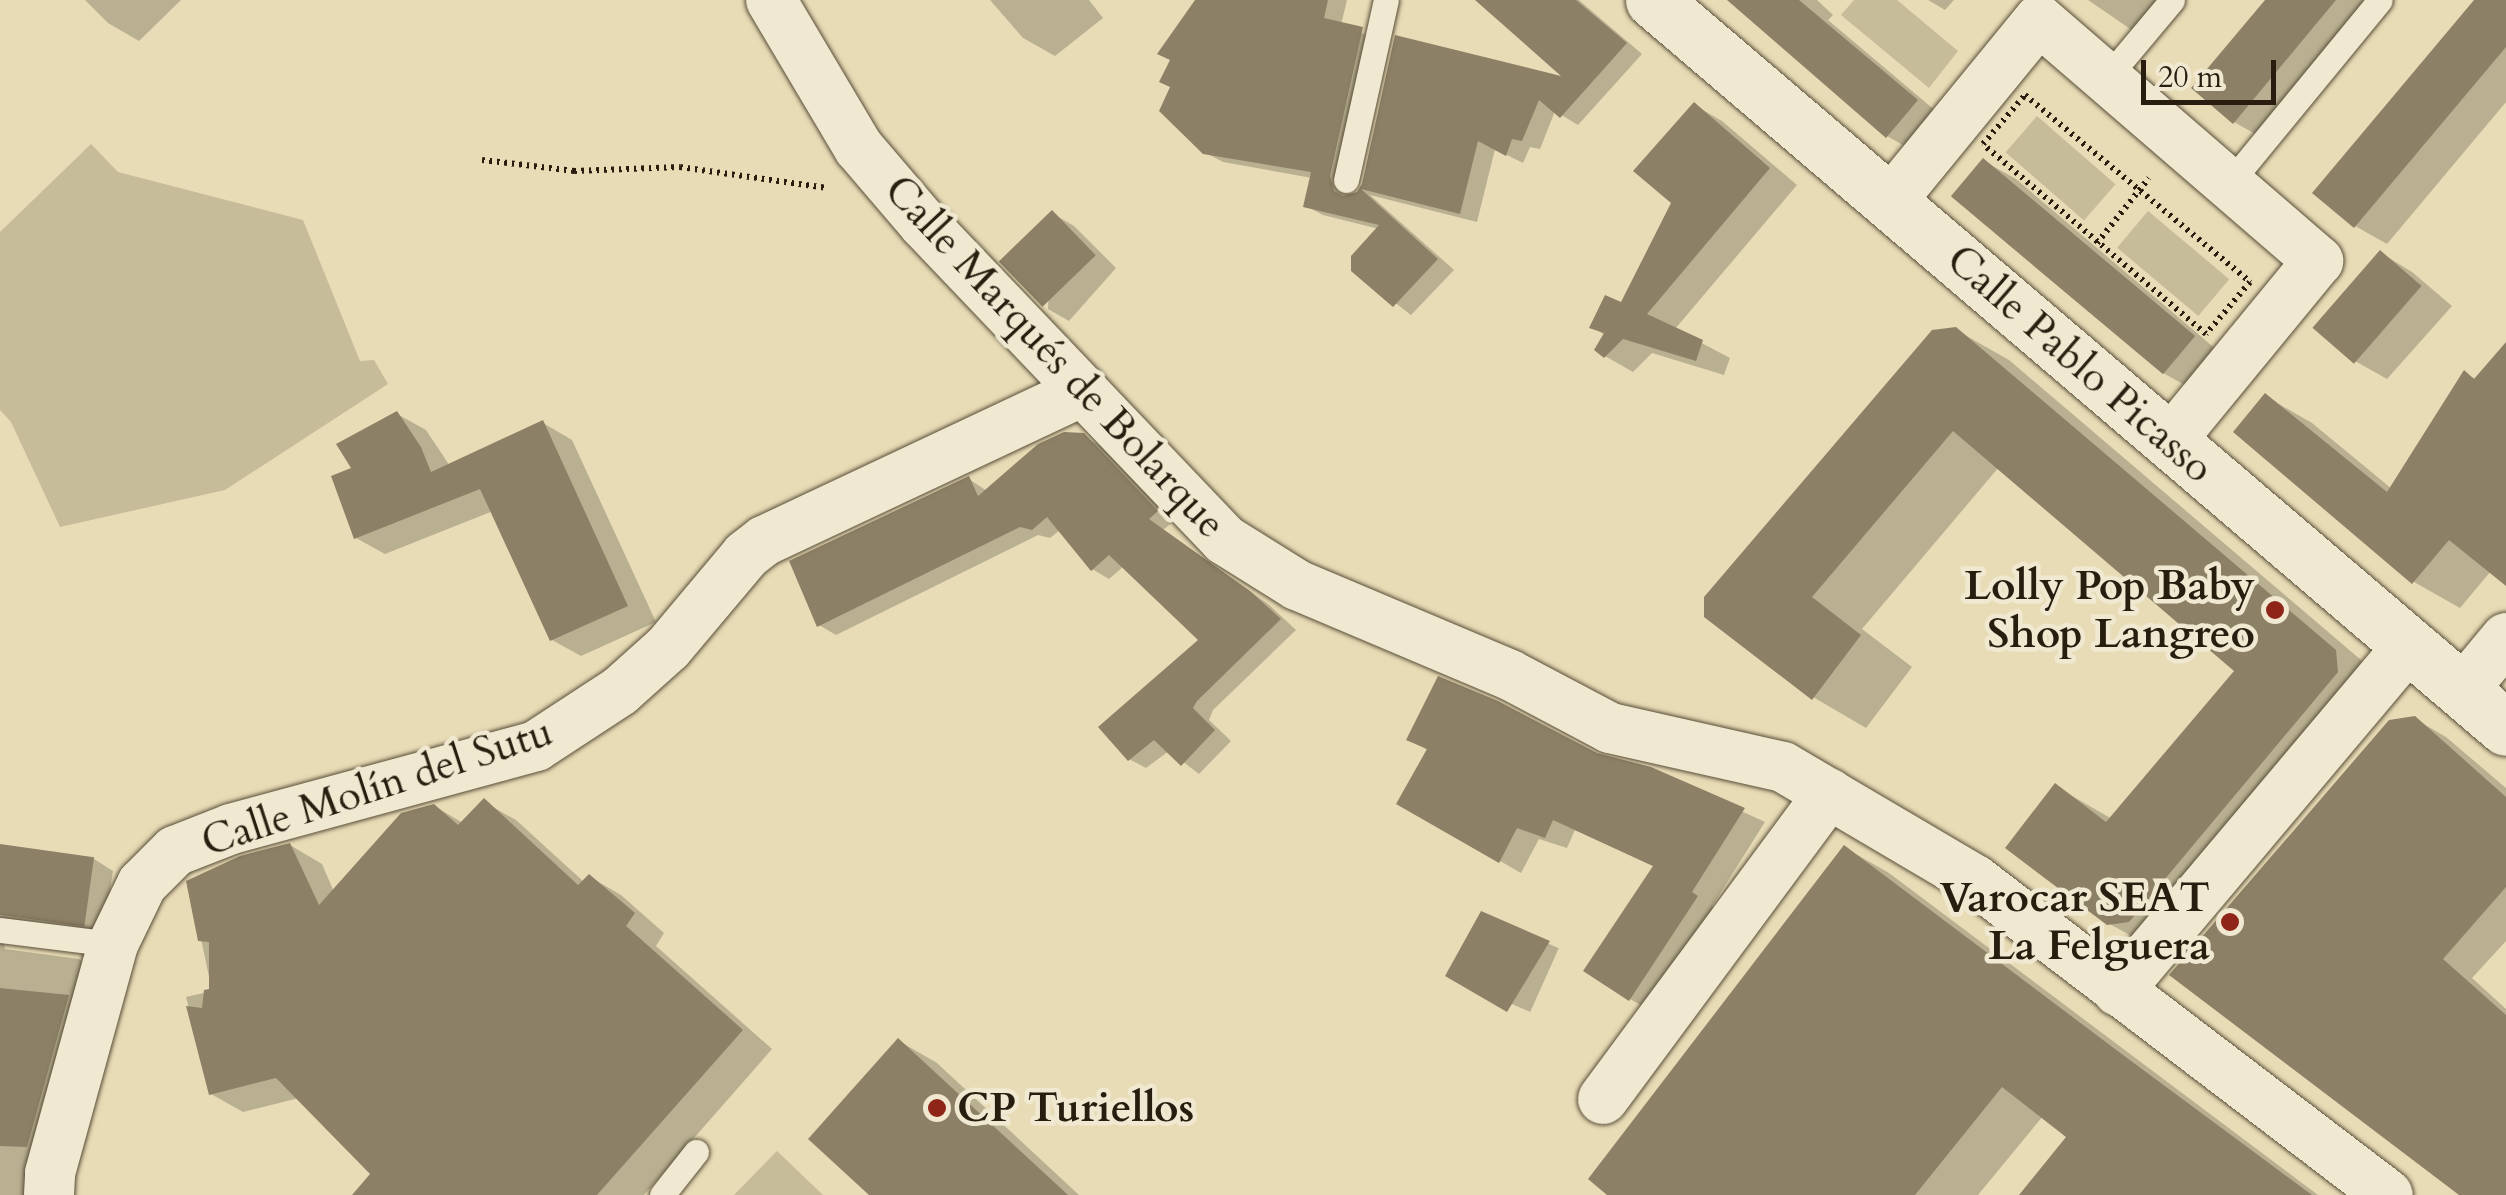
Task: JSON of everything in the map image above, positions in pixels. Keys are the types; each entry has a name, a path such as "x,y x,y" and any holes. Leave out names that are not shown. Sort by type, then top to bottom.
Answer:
{"street":[{"name":"Calle Marqués de Bolarque","path":"771,0 859,148 1225,540 1297,586 1510,674 1610,728 1783,767 1975,880 2388,1195"},
{"name":"Calle Pablo Picasso","path":"1653,0 2506,728"},
{"path":"1890,202 2028,10 2318,260 2170,441"},
{"name":"Calle Molín del Sutu","path":"48,1195 50,1173 113,944 142,884 175,852 231,829 536,746 620,691 668,648 746,555 764,541 1083,390"},
{"path":"2462,691 2506,638"},
{"path":"2118,991 2410,644"},
{"path":"1603,1099 1829,794"}],"lane":[{"path":"1346,180 1386,0"},
{"path":"2106,79 2172,0"},
{"path":"2228,185 2380,0"},
{"path":"0,930 113,944"},
{"path":"662,1195 696,1152"}],"path":[{"path":"2025,95 2250,282 2206,334 2096,243 1983,144 2025,95"},
{"path":"2096,243 2179,143"},
{"path":"482,160 574,172 680,167 880,196 892,186"}],"shaded area":[{"path":"1854,0 1897,0 1958,51 1929,88 1841,15"},
{"path":"2037,116 2115,184 2084,220 2006,152"},
{"path":"91,144 118,172 303,220 360,361 374,360 388,384 225,490 60,527 11,422 0,410 0,232"},
{"path":"2148,211 2229,279 2198,316 2117,248"},
{"path":"777,1151 823,1195 734,1195"}],"building":[{"path":"1195,0 1328,0 1324,18 1363,27 1330,176 1334,191 1343,196 1357,192 1362,184 1395,35 1561,76 1475,0 1576,0 1627,43 1560,118 1539,100 1522,141 1512,139 1506,156 1478,141 1460,214 1361,189 1438,259 1393,307 1351,271 1351,256 1379,225 1303,207 1311,172 1203,154 1159,111 1170,87 1159,82 1170,60 1157,54"},
{"path":"1727,0 1799,0 1918,100 1886,138"},
{"path":"2265,0 2336,0 2233,124 2191,88"},
{"path":"2474,0 2506,0 2506,47 2354,228 2312,193"},
{"path":"1694,102 1770,168 1647,314 1703,340 1696,361 1623,339 1604,358 1594,350 1604,333 1589,328 1605,295 1621,302 1671,203 1633,171"},
{"path":"1983,158 2195,336 2163,374 1951,196"},
{"path":"1052,210 1096,255 1043,307 999,261"},
{"path":"2380,250 2422,286 2354,364 2312,328"},
{"path":"1956,327 2336,650 2338,672 2129,922 2107,925 2005,848 2055,783 2106,822 2234,671 1953,431 1812,597 1861,635 1812,700 1704,617 1704,597 1932,330"},
{"path":"2506,342 2506,586 2449,540 2412,584 2233,432 2265,393 2387,492 2464,370 2474,379"},
{"path":"397,411 421,447 431,472 543,420 628,606 550,641 480,489 354,539 331,476 351,468 336,444"},
{"path":"1064,432 1084,433 1158,511 1149,519 1250,591 1281,619 1197,701 1193,708 1215,730 1181,766 1154,740 1128,761 1098,727 1198,640 1109,555 1091,571 1047,517 1032,530 1020,527 817,627 789,561 969,476 978,496 1038,444"},
{"path":"1438,676 1498,701 1597,753 1651,767 1745,808 1692,892 1698,896 1629,1001 1583,971 1653,866 1553,820 1545,838 1517,828 1499,863 1396,804 1427,749 1406,740"},
{"path":"2415,716 2506,797 2506,887 2443,959 2506,1015 2506,1195 2459,1195 2169,975 2389,720"},
{"path":"484,798 578,885 589,874 635,913 626,926 743,1030 597,1195 352,1195 370,1174 276,1078 209,1095 186,1006 202,1008 204,990 209,989 209,942 198,941 186,881 240,856 290,843 319,905 401,813 434,804 458,825"},
{"path":"0,844 94,857 84,927 0,915"},
{"path":"1844,845 2312,1195 2019,1195 2066,1137 2002,1087 1915,1195 1607,1195 1588,1179"},
{"path":"1481,911 1550,941 1507,1012 1445,976"},
{"path":"0,988 69,995 27,1147 0,1146"},
{"path":"898,1038 1068,1195 869,1195 808,1139"}],"place":[{"name":"Lolly Pop Baby Shop Langreo","path":"2275,610"},
{"name":"Varocar SEAT La Felguera","path":"2230,922"},
{"name":"CP Turiellos","path":"937,1108"}]}
